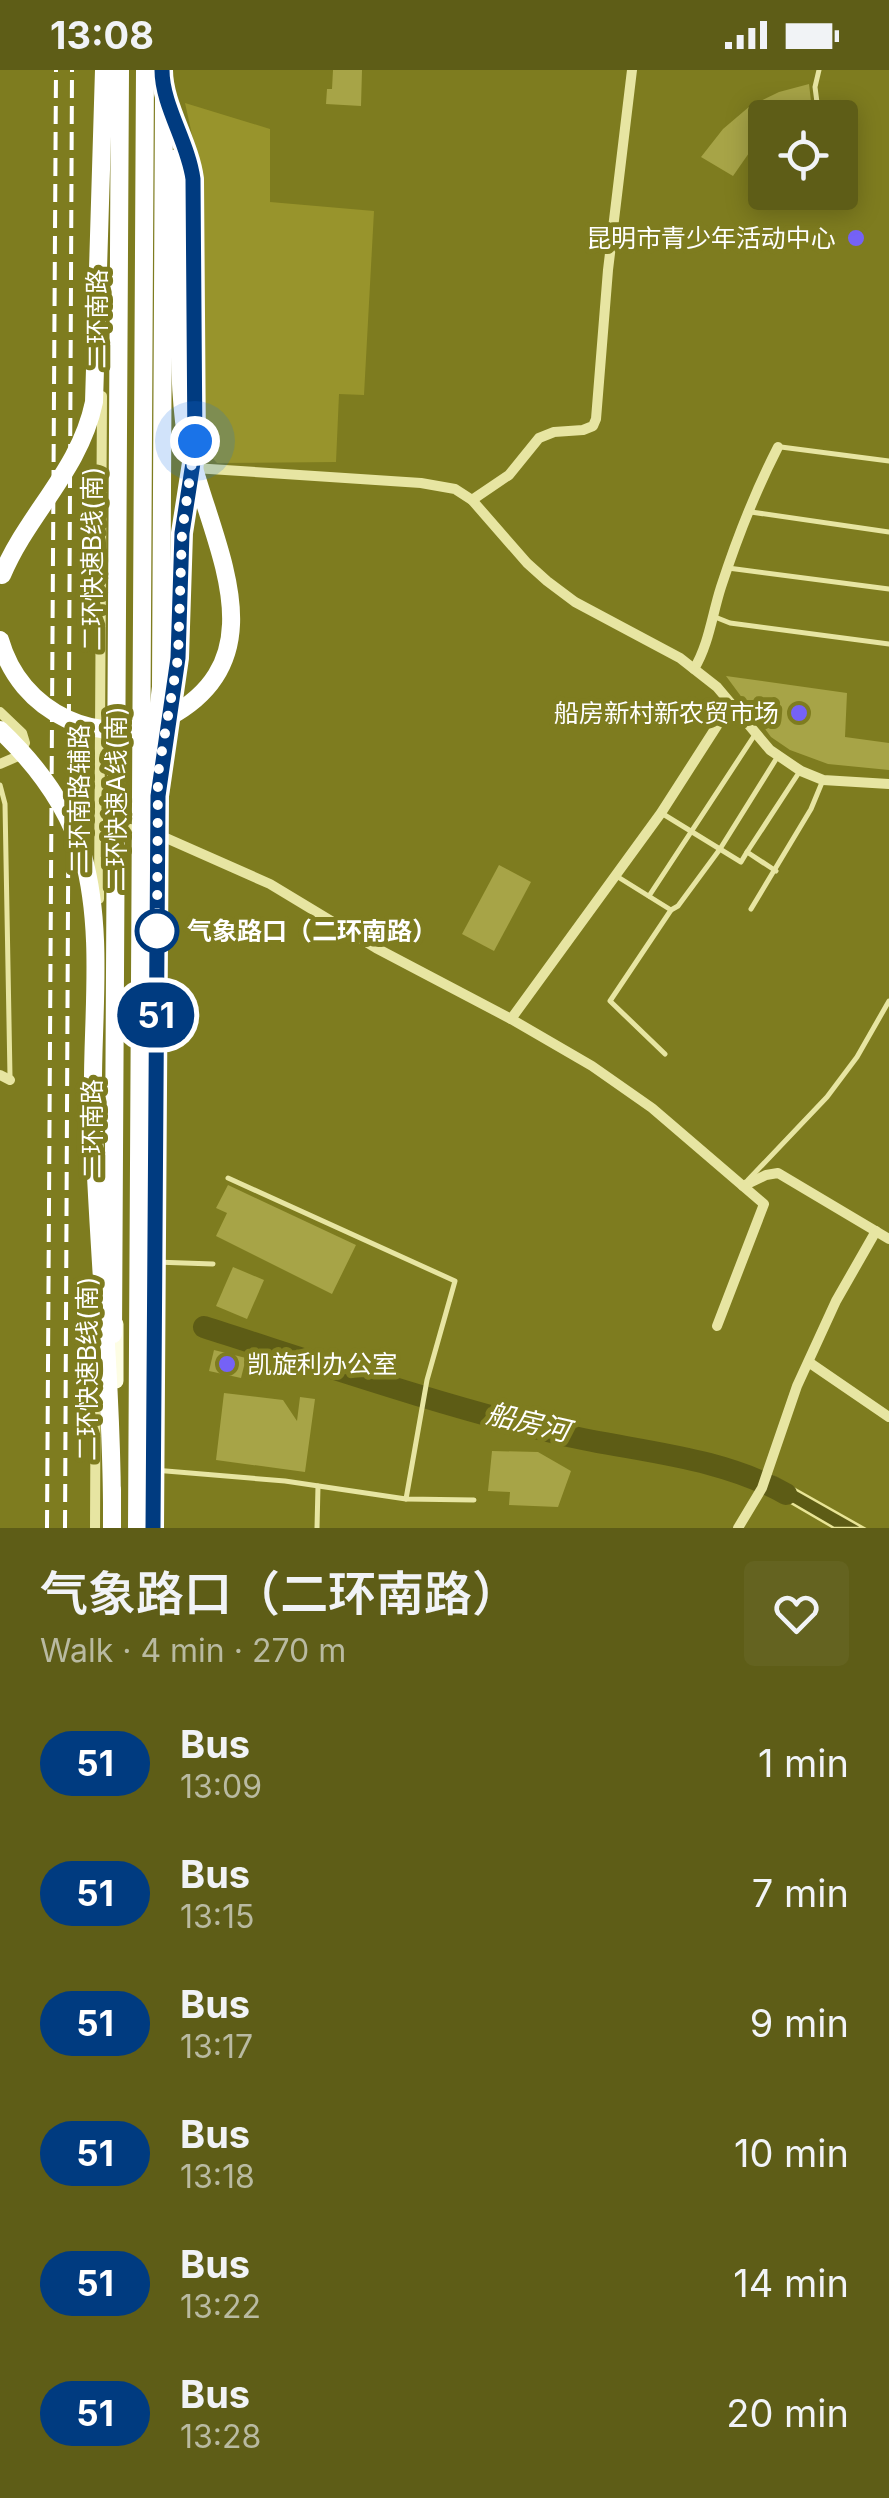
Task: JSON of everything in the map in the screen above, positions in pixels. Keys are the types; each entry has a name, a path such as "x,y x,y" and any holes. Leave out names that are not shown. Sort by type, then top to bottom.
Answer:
{"highway":[{"path":"0,581 12,552 74,461 94,402 104,70"},
{"name":"二环快速B线(南)","path":"113,1528 121,70"},
{"path":"0,640 14,672 40,702 77,723 107,730 135,729 171,716 200,694 225,658 232,628 231,593 195,479 184,422 164,100 154,72"},
{"name":"二环快速A线(南)","path":"135,1528 154,72"},
{"path":"145,835 161,698 172,209"},
{"path":"0,730 39,773 63,810 80,846 90,892 94,955 93,1102 112,1503"}],"main road":[{"name":"二环南路","path":"113,1528 121,70"},
{"name":"二环南路","path":"145,835 140,214 154,72"}],"street":[{"name":"二环南路辅路","path":"95,1528 104,70"},
{"path":"472,500 510,475 539,438 554,432 582,430 593,426 596,419 608,270 632,70"},
{"path":"153,1528 155,1262 145,835 178,658 182,533 193,468 193,179 186,146 154,72"},
{"path":"694,669 705,651 712,616 748,512 778,446"},
{"path":"193,468 421,483 455,489 472,500 526,563 547,581 575,602 680,658 731,704 778,756 800,771 823,780 889,784"},
{"path":"512,1020 661,813 731,704"},
{"path":"0,712 22,733 26,743 16,757 0,764"},
{"path":"119,827 270,884 376,948 592,1066 652,1108 764,1204 718,1326"},
{"path":"743,1186 766,1174 778,1173 889,1239"},
{"path":"738,1528 762,1488 796,1386 836,1301 876,1231"},
{"path":"810,1363 889,1417"}],"lane":[{"path":"817,100 819,70"},
{"path":"778,446 889,461"},
{"path":"748,512 889,532"},
{"path":"728,568 889,589"},
{"path":"712,616 730,624 889,644"},
{"path":"649,896 756,733"},
{"path":"665,1054 610,1002 671,910 720,849 778,756"},
{"path":"661,813 742,862 800,771"},
{"path":"752,909 776,872 823,780"},
{"path":"0,785 4,804 5,1077"},
{"path":"747,852 776,872"},
{"path":"616,875 671,910"},
{"path":"743,1186 857,1058 889,1001"},
{"path":"228,1178 456,1280 427,1380 406,1499"},
{"path":"155,1262 213,1264"},
{"path":"154,1470 406,1499 474,1500"},
{"path":"316,1528 318,1486"}],"shaded area":[{"path":"185,103 270,129 270,202 374,211 364,395 339,394 336,462 217,463 199,443 202,180"},
{"path":"765,1472 864,1528 834,1528 762,1486"}],"building":[{"path":"333,70 362,70 361,106 326,104"},
{"path":"809,84 811,100 762,100"},
{"path":"748,108 748,154 733,176 701,157 723,129"},
{"name":"船房新村新农贸市场","path":"726,676 847,693 845,737 889,743 889,770 828,764 790,750 771,737"},
{"path":"499,865 531,882 494,951 462,934"},
{"path":"228,1185 356,1245 332,1294 216,1236 227,1213 216,1208"},
{"path":"233,1267 264,1280 247,1319 216,1306"},
{"name":"凯旋利办公室","path":"214,1350 246,1358 241,1378 209,1371"},
{"path":"224,1393 283,1400 297,1421 300,1397 315,1399 305,1472 216,1460"},
{"path":"492,1451 538,1452 571,1471 558,1507 509,1505 510,1492 488,1491"}],"waterway":[{"name":"船房河","path":"204,1327 518,1424 706,1463 786,1494"}],"railway":[{"path":"47,1528 56,70"},
{"path":"65,1528 72,70"}],"bus line":[{"name":"51","path":"153,1528 158,796 160,764 175,688 182,533 195,441 193,179 162,70"}],"place":[{"name":"昆明市青少年活动中心","path":"856,238"},
{"name":"船房新村新农贸市场","path":"799,713"},
{"name":"气象路口（二环南路）","path":"157,931"},
{"name":"凯旋利办公室","path":"227,1364"}],"route":[{"path":"157,931 158,774 175,688 182,533 195,441"}]}
